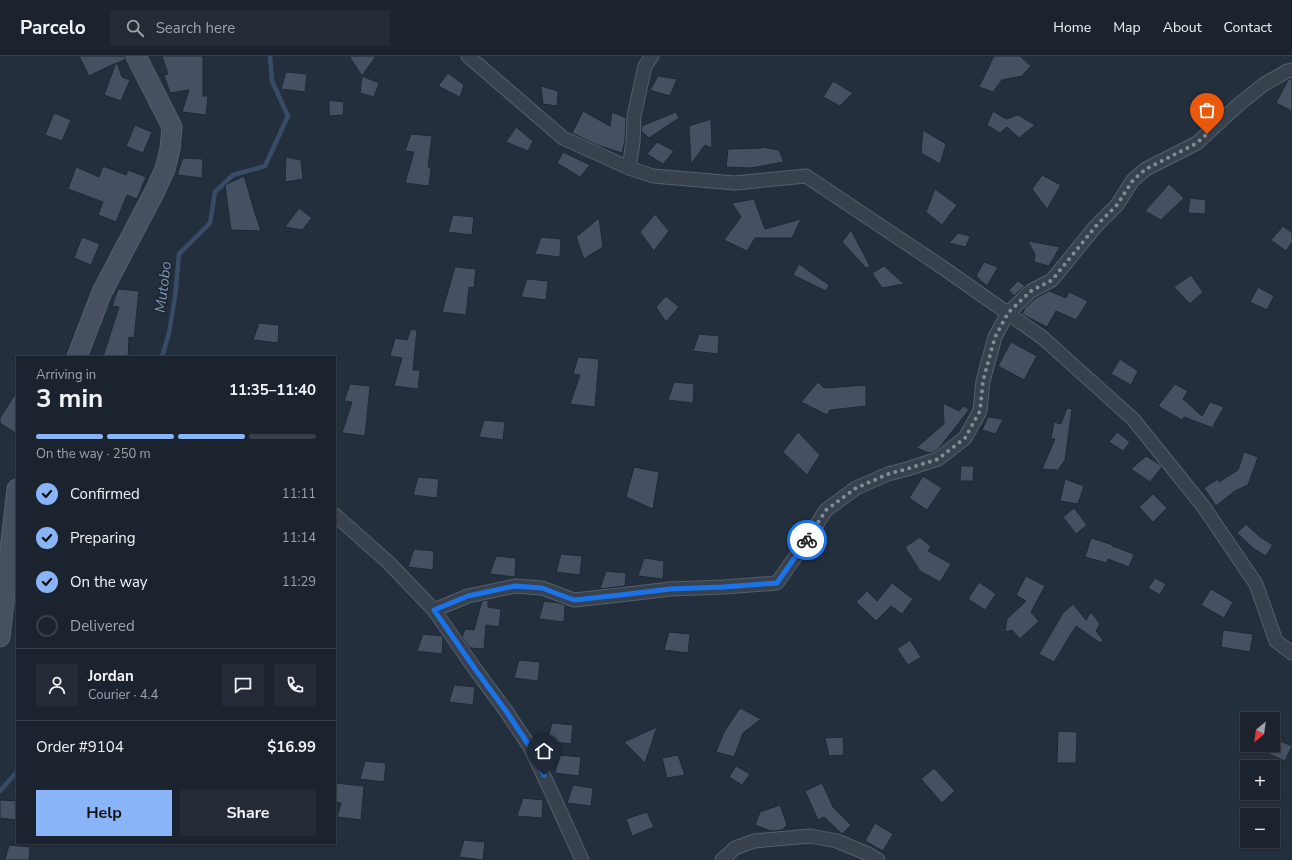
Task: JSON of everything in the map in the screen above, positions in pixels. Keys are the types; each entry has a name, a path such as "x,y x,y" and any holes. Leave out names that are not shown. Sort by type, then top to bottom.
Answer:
{"main road":[{"path":"77,356 102,292 155,191 165,169 170,149 172,127 136,56"},
{"path":"0,637 16,498"}],"street":[{"path":"468,56 563,138 629,168 653,176 735,182 806,176 933,261 1043,338 1133,419 1203,506 1256,584 1276,641 1292,653"},
{"path":"629,168 633,142 634,116 645,66 652,56"},
{"path":"434,610 468,596 515,586 542,588 574,600 670,589 777,583 826,510 856,488 888,474 938,459 965,438 980,411 983,381 995,337 1008,313 1031,291 1052,280 1096,226 1117,205 1133,180 1146,169 1197,143 1237,106 1263,85 1287,71 1292,70"},
{"path":"336,516 388,562 434,610 530,747 582,860"},
{"path":"722,860 735,848 754,840 810,836 837,841 868,854 878,860"}],"building":[{"path":"79,56 125,56 126,59 117,63 122,77 130,80 121,101 104,95 116,63 89,76"},
{"path":"162,56 203,56 203,96 208,96 206,115 182,112 189,90 170,93 164,75 168,74"},
{"path":"349,56 376,56 362,76"},
{"path":"994,56 1020,56 1031,66 1022,76 1002,80 993,92 979,87"},
{"path":"286,72 307,74 305,92 281,89"},
{"path":"448,73 464,85 460,97 438,86"},
{"path":"362,76 379,83 374,97 360,93"},
{"path":"658,76 677,79 670,96 650,90"},
{"path":"1292,78 1292,111 1276,103 1288,80"},
{"path":"833,81 853,93 840,106 823,97"},
{"path":"541,86 558,91 557,106 543,104"},
{"path":"329,100 344,102 343,115 329,116"},
{"path":"583,111 610,126 612,112 626,118 625,141 622,153 597,145 572,133"},
{"path":"993,111 1006,119 1018,115 1035,125 1019,138 1007,127 1000,133 987,125"},
{"path":"676,112 679,118 649,138 641,131 642,126"},
{"path":"54,113 71,120 62,141 45,135"},
{"path":"711,119 712,148 705,145 691,164 689,126"},
{"path":"135,125 152,132 143,153 126,146"},
{"path":"516,127 533,141 528,151 506,142"},
{"path":"923,130 946,144 940,164 921,153"},
{"path":"411,134 432,136 428,167 431,168 429,186 405,183 414,152 405,151"},
{"path":"657,142 674,151 663,164 647,154"},
{"path":"762,147 779,150 784,162 751,168 726,167 728,149"},
{"path":"563,152 590,165 580,177 557,163"},
{"path":"286,157 301,160 303,179 285,182"},
{"path":"183,158 203,159 202,178 177,175"},
{"path":"103,166 126,175 128,170 146,177 137,199 127,195 116,222 98,215 103,202 68,189 76,167 99,177"},
{"path":"1042,175 1061,185 1047,209 1032,189"},
{"path":"244,176 261,231 231,230 225,185"},
{"path":"1169,184 1184,198 1161,220 1145,211"},
{"path":"935,189 957,205 942,225 926,212"},
{"path":"1190,198 1206,200 1205,214 1188,213"},
{"path":"754,199 765,229 801,219 792,238 755,238 747,251 724,240 741,217 732,203"},
{"path":"299,208 312,218 302,230 285,227"},
{"path":"655,214 669,231 654,251 640,232"},
{"path":"453,215 474,217 472,235 448,232"},
{"path":"599,218 603,247 584,259 576,237"},
{"path":"1283,226 1292,233 1292,242 1286,251 1271,240"},
{"path":"851,230 870,266 866,268 842,242"},
{"path":"958,233 970,236 966,247 949,243"},
{"path":"82,237 100,244 91,265 74,258"},
{"path":"541,237 561,239 560,257 535,254"},
{"path":"1028,241 1060,247 1049,266 1034,262 1035,255"},
{"path":"984,262 998,267 987,286 976,276"},
{"path":"799,264 829,285 826,291 793,275"},
{"path":"884,266 904,284 882,288 872,273"},
{"path":"455,267 476,269 474,288 469,287 466,315 442,312"},
{"path":"1191,275 1203,292 1190,304 1174,287"},
{"path":"527,279 548,281 546,300 521,297"},
{"path":"1018,281 1025,286 1014,296 1009,290"},
{"path":"1258,287 1274,296 1267,310 1250,302"},
{"path":"118,289 139,291 134,338 129,337 128,356 103,356 119,307 112,306"},
{"path":"1049,291 1066,298 1069,292 1088,301 1076,320 1056,311 1047,327 1022,314 1025,308 1036,298"},
{"path":"666,296 679,307 666,322 656,307"},
{"path":"259,323 279,325 278,343 253,340"},
{"path":"411,329 417,330 413,370 420,370 418,389 394,386 402,358 390,356 395,338 407,340"},
{"path":"699,334 719,336 718,354 693,351"},
{"path":"1011,342 1037,356 1024,380 998,366"},
{"path":"578,357 599,359 595,407 570,404 580,375 573,374"},
{"path":"1120,359 1138,371 1131,385 1111,374"},
{"path":"674,382 694,384 693,403 668,400"},
{"path":"818,382 824,388 866,385 866,406 830,410 827,415 801,402"},
{"path":"350,384 370,386 365,436 342,433 352,402 344,401"},
{"path":"1175,384 1188,391 1183,399 1202,416 1210,402 1224,407 1213,426 1216,429 1184,417 1182,420 1158,406"},
{"path":"16,393 16,433 0,423 0,418"},
{"path":"943,403 959,411 964,406 969,410 939,448 934,452 930,453 916,448 944,424"},
{"path":"1067,408 1072,409 1065,460 1058,470 1042,469 1055,439 1051,439 1054,422 1061,424"},
{"path":"988,417 1003,419 996,434 982,430"},
{"path":"484,420 505,422 503,440 479,437"},
{"path":"798,432 820,455 807,475 783,452"},
{"path":"1117,432 1130,442 1123,451 1109,442"},
{"path":"1244,452 1258,457 1248,485 1235,491 1216,506 1204,488 1218,479 1219,482 1238,470"},
{"path":"1146,456 1162,467 1150,482 1131,469"},
{"path":"961,466 974,466 973,481 960,481"},
{"path":"634,467 659,472 653,509 626,497"},
{"path":"923,476 942,488 927,510 909,498"},
{"path":"418,477 439,479 437,498 413,495"},
{"path":"1065,479 1084,486 1078,504 1060,501"},
{"path":"1153,494 1167,508 1153,522 1139,507"},
{"path":"1074,508 1087,525 1076,534 1063,517"},
{"path":"1246,524 1260,537 1273,545 1266,556 1254,549 1237,533"},
{"path":"920,537 931,547 928,551 951,564 940,582 920,571 905,547"},
{"path":"1091,538 1134,554 1129,567 1108,559 1107,563 1085,557"},
{"path":"414,549 434,551 433,570 408,567"},
{"path":"561,554 582,556 580,575 556,572"},
{"path":"496,556 516,558 515,577 490,574"},
{"path":"644,558 664,561 663,579 638,576"},
{"path":"606,571 626,573 625,586 600,589"},
{"path":"1026,576 1045,586 1031,612 1039,621 1020,639 1012,630 1005,632 1007,619 1026,601 1016,595"},
{"path":"1155,578 1166,584 1160,595 1148,588"},
{"path":"979,582 996,594 985,610 968,599"},
{"path":"892,583 913,599 902,614 891,606 876,621 856,602 867,591 877,601"},
{"path":"1211,589 1233,602 1224,618 1201,605"},
{"path":"482,601 488,601 488,607 501,609 499,627 486,625 484,649 470,648 462,637 465,629 474,630"},
{"path":"544,601 565,605 564,622 539,619"},
{"path":"1073,604 1086,620 1091,612 1100,624 1096,631 1103,640 1100,643 1076,626 1054,662 1039,654 1063,613"},
{"path":"1223,630 1253,634 1250,652 1221,647"},
{"path":"669,632 690,634 688,653 664,650"},
{"path":"423,634 443,637 442,654 417,651"},
{"path":"910,640 921,657 908,665 897,649"},
{"path":"519,660 540,662 538,681 514,678"},
{"path":"454,685 475,687 473,705 449,702"},
{"path":"740,708 761,719 743,733 734,757 716,752 724,732"},
{"path":"552,723 573,725 571,744 547,741"},
{"path":"657,727 645,763 624,742"},
{"path":"1058,731 1077,732 1076,763 1057,763"},
{"path":"843,737 844,755 829,756 825,738"},
{"path":"1280,741 1292,746 1285,761 1264,752 1280,752"},
{"path":"560,755 581,757 579,776 555,773"},
{"path":"678,755 685,775 667,778 662,758"},
{"path":"365,761 386,763 384,782 360,779"},
{"path":"736,766 750,774 742,785 729,777"},
{"path":"934,768 955,791 942,803 921,779"},
{"path":"336,783 364,786 361,820 337,817 341,803 336,802"},
{"path":"822,783 833,807 851,825 842,834 824,817 818,820 805,791"},
{"path":"573,785 593,788 591,806 567,803"},
{"path":"523,798 543,800 542,818 517,816"},
{"path":"0,800 16,801 16,820 0,818"},
{"path":"780,805 787,825 782,830 771,831 755,825 760,812"},
{"path":"647,812 654,827 632,836 626,819"},
{"path":"875,823 893,834 883,851 865,841"},
{"path":"464,840 485,842 483,860 459,857"},
{"path":"9,845 30,847 29,860 5,860"}],"waterway":[{"name":"Mutobo","path":"162,356 169,333 175,297 179,254 210,223 215,192 233,175 265,166 288,116 272,81 270,56"},
{"name":"Mutobo","path":"0,791 16,773"}],"way so far":[{"path":"807,540 826,510 856,488 888,474 938,459 965,438 980,411 983,381 995,337 1008,313 1031,291 1052,280 1096,226 1117,205 1133,180 1146,169 1197,143 1207,134"}],"route":[{"path":"544,775 530,747 506,711 434,610 468,596 515,586 542,588 574,600 670,589 777,583 807,540"}]}
